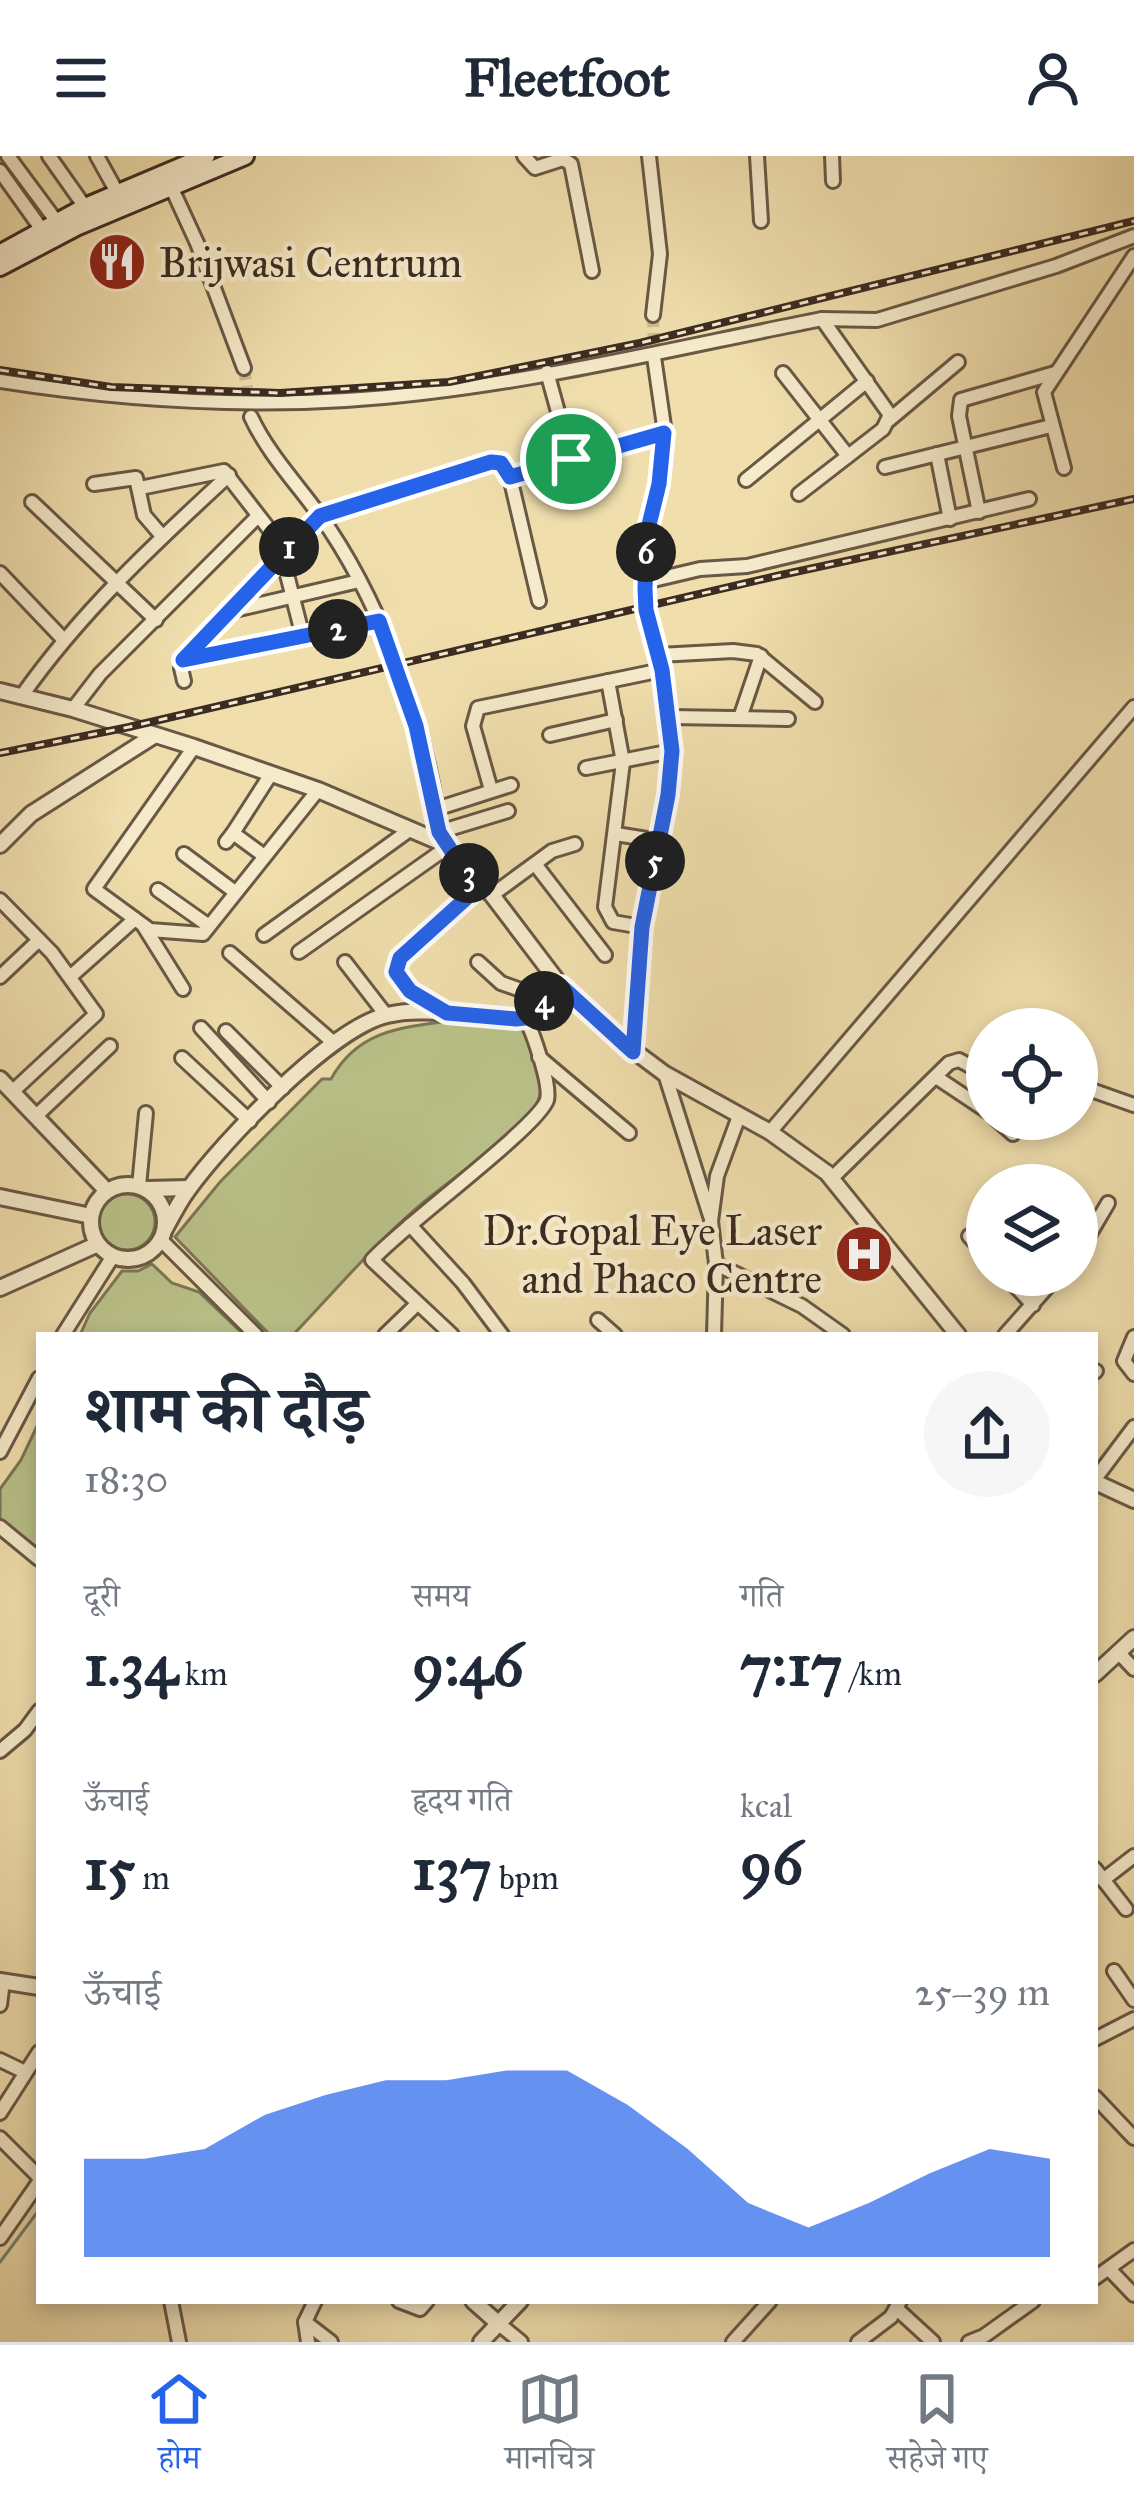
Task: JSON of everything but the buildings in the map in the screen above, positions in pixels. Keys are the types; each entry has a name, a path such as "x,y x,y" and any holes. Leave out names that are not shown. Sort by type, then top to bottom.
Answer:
{"main road":[{"path":"0,267 85,207 206,156"},
{"path":"0,254 165,172 245,156"}],"street":[{"path":"8,156 49,230"},
{"path":"49,156 85,207"},
{"path":"97,156 118,194"},
{"path":"524,156 535,168 563,159 571,164 592,271"},
{"path":"649,156 660,254 653,315"},
{"path":"757,156 761,221"},
{"path":"832,156 833,181"},
{"path":"0,171 49,230"},
{"path":"165,172 244,368"},
{"path":"0,381 146,398 296,402 473,386 822,319 877,320 1056,266 1134,236"},
{"path":"1064,468 1043,400 1134,256"},
{"path":"822,319 887,409 889,420"},
{"path":"633,1052 642,927 672,751 662,670 646,610 647,533 659,484 664,433 655,357"},
{"path":"799,494 958,362"},
{"path":"547,372 571,459"},
{"path":"783,373 848,456"},
{"path":"979,512 958,406 965,397 1057,373"},
{"path":"746,480 867,381"},
{"path":"250,417 320,516 379,621 416,726 439,832 462,867 487,890 561,986 633,1052 806,1154 832,1178 956,1332"},
{"path":"885,467 1052,426"},
{"path":"510,477 664,433"},
{"path":"937,454 950,519"},
{"path":"184,681 183,660 320,516 491,462 501,463 510,477 539,602"},
{"path":"140,488 218,470 229,475 284,553 303,637"},
{"path":"21,697 63,639 162,536 229,475"},
{"path":"94,484 136,478 144,515 162,536"},
{"path":"645,582 700,569 747,566 1029,499"},
{"path":"32,502 156,620"},
{"path":"73,709 100,674 258,515"},
{"path":"2,580 63,639"},
{"path":"226,612 359,581"},
{"path":"183,660 379,621"},
{"path":"659,655 745,651 761,656 815,702"},
{"path":"740,718 761,656"},
{"path":"490,790 473,726 478,708 662,670"},
{"path":"608,681 623,762 606,914 613,922 642,927"},
{"path":"0,691 194,747 318,790 449,846"},
{"path":"770,1132 1134,707"},
{"path":"669,717 788,719"},
{"path":"550,735 616,720"},
{"path":"0,845 31,814 155,735"},
{"path":"194,747 94,889 150,930 198,936 318,790"},
{"path":"586,768 672,751"},
{"path":"263,855 230,838 271,774"},
{"path":"436,809 511,785"},
{"path":"439,832 508,811"},
{"path":"264,935 411,829"},
{"path":"616,834 659,842"},
{"path":"447,1013 406,987 396,972 398,962 487,890 553,851 575,844"},
{"path":"299,952 449,846"},
{"path":"184,854 235,892"},
{"path":"535,864 605,955"},
{"path":"158,890 209,926"},
{"path":"0,900 39,940 96,1014 13,1092"},
{"path":"70,977 139,922"},
{"path":"139,922 183,989"},
{"path":"0,977 39,940"},
{"path":"230,953 334,1043"},
{"path":"345,962 386,1015"},
{"path":"478,962 501,983 546,1000"},
{"path":"189,1188 127,1184 107,1191 98,1199 92,1233 113,1256 142,1256 163,1235 189,1188 283,1088 334,1043 386,1015 525,1018 561,986"},
{"path":"449,1332 372,1260 547,1101 548,1085 525,1018"},
{"path":"201,1028 269,1102"},
{"path":"226,1031 283,1088"},
{"path":"36,1115 110,1046"},
{"path":"538,1056 629,1132"},
{"path":"182,1058 250,1121"},
{"path":"832,1178 954,1060 966,1064"},
{"path":"665,1074 711,1222 716,1264 714,1332"},
{"path":"936,1076 966,1097"},
{"path":"0,1079 107,1191"},
{"path":"1098,1092 1134,1105"},
{"path":"146,1113 143,1187 162,1207 163,1235 253,1332"},
{"path":"711,1222 717,1176 739,1116"},
{"path":"0,1198 92,1216"},
{"path":"1098,1220 1108,1203"},
{"path":"410,1225 463,1282 500,1332"},
{"path":"0,1288 8,1279 98,1244"},
{"path":"65,1332 113,1256"},
{"path":"716,1264 802,1306 839,1332"},
{"path":"1025,1296 1033,1305"},
{"path":"1008,1332 1040,1296"},
{"path":"388,1332 416,1304"},
{"path":"598,1320 612,1332"},
{"path":"1134,1337 1124,1361 1134,1374"},
{"path":"0,1452 36,1384"},
{"path":"0,1419 12,1430"},
{"path":"1098,1476 1134,1427"},
{"path":"1098,1482 1134,1500"},
{"path":"0,1527 36,1556"},
{"path":"1098,1671 1134,1638"},
{"path":"1118,1652 1134,1669"},
{"path":"0,1751 36,1715"},
{"path":"1126,1909 1099,1875 1134,1856"},
{"path":"1114,1972 1134,2000"},
{"path":"0,2005 2,1981 36,1987"},
{"path":"1098,2038 1134,2020"},
{"path":"0,2113 36,2056"},
{"path":"0,2060 25,2072"},
{"path":"1098,2100 1134,2138"},
{"path":"1,2140 36,2176"},
{"path":"0,2238 36,2184"},
{"path":"1098,2276 1134,2250"},
{"path":"1110,2270 1134,2295"},
{"path":"172,2304 178,2342"},
{"path":"308,2342 305,2322 314,2304"},
{"path":"477,2304 521,2342"},
{"path":"481,2342 517,2304"},
{"path":"733,2342 767,2304"},
{"path":"969,2342 1029,2304"},
{"path":"858,2342 899,2305 933,2342"},
{"path":"305,2322 331,2342"}],"green space":[{"path":"452,1021 519,1025 537,1062 541,1085 537,1103 503,1139 390,1232 296,1332 267,1332 175,1237 220,1182 322,1079 331,1079 354,1050 399,1029"},
{"path":"127,1194 147,1202 155,1222 147,1242 127,1250 107,1242 99,1222 107,1202"},
{"path":"152,1264 172,1283 199,1292 241,1332 81,1332 122,1271 138,1271"},
{"path":"36,1428 36,1550 0,1523 0,1489"}],"waterway":[{"path":"0,2262 36,2214"}],"tunnel":[{"path":"653,315 654,357"},
{"path":"244,368 251,417"}],"railway":[{"path":"0,370 111,387 280,393 449,382 640,343 1134,221"},
{"path":"0,753 1134,499"}],"place":[{"name":"Brijwasi Centrum","path":"117,262"},
{"name":"Dr.Gopal Eye Laser and Phaco Centre","path":"864,1254"}],"route":[{"path":"664,433 659,484 647,533 645,589 672,751 642,927 633,1052 561,986 525,1018 516,1019 447,1013 410,991 396,972 400,958 482,884 462,867 439,832 416,726 379,621 183,660 320,516 491,462 501,463 510,477 571,459 664,433"}]}
